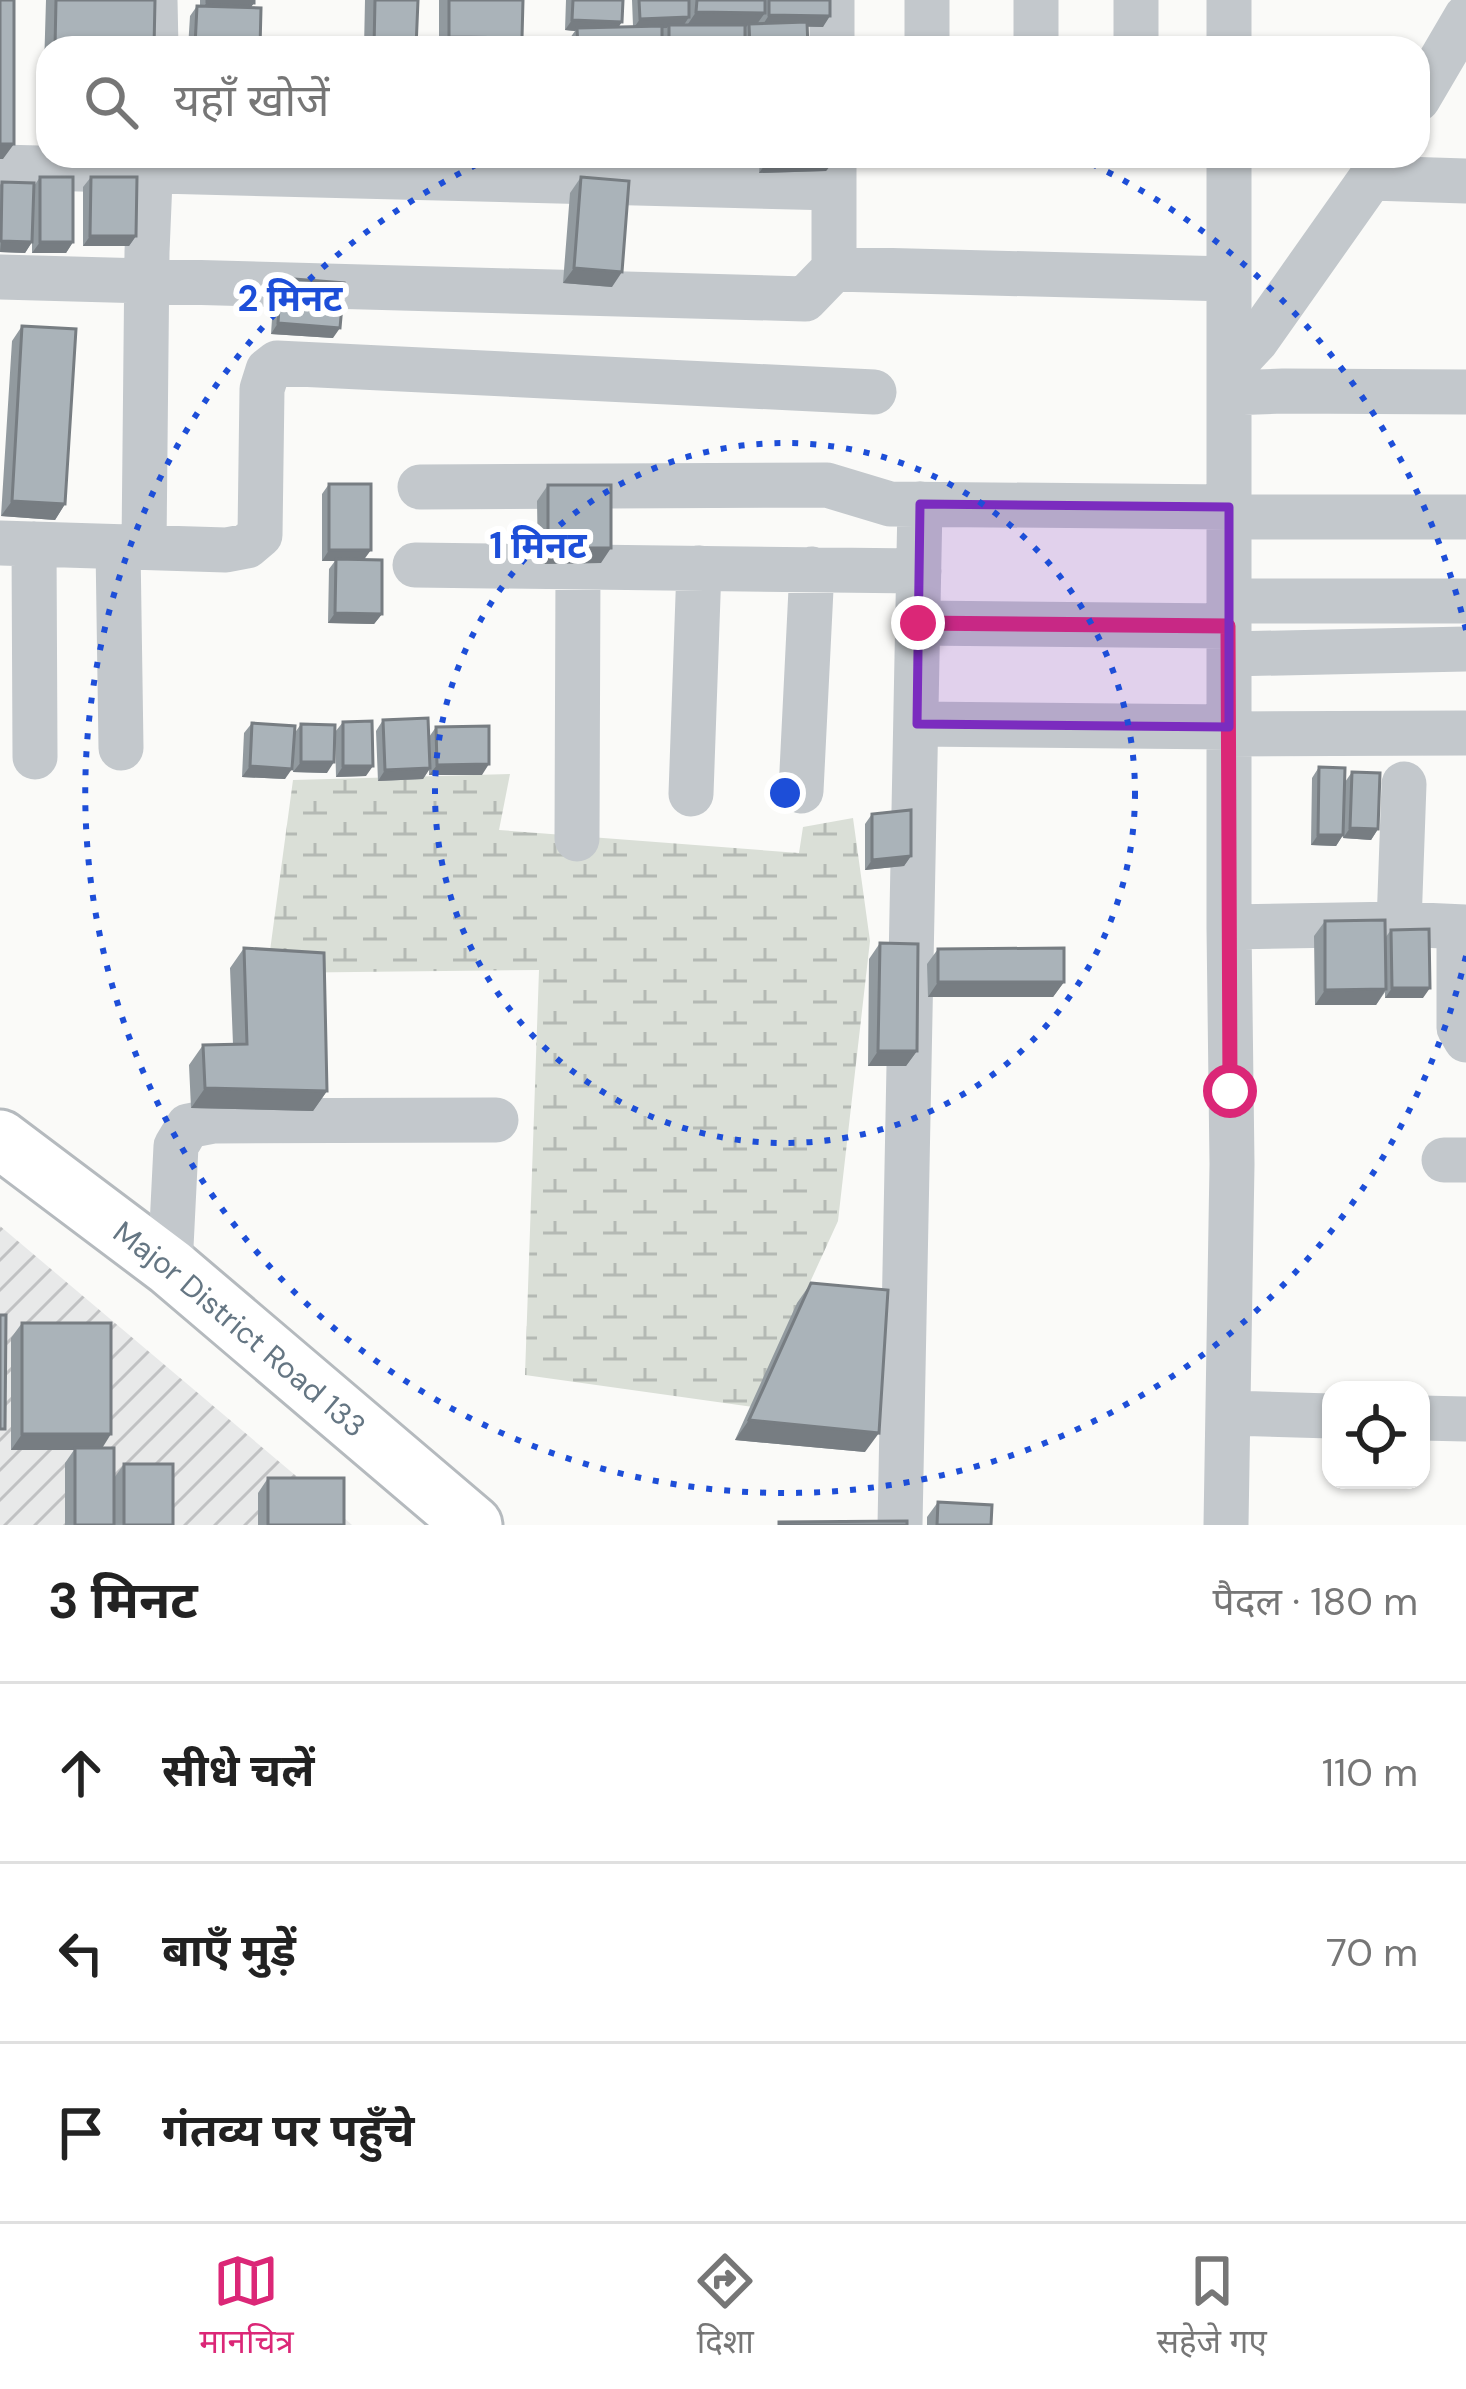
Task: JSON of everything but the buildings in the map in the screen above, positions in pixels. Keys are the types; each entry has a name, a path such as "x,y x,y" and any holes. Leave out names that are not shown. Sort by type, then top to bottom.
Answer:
{"main road":[{"name":"Major District Road 133","path":"0,1138 170,1267 472,1525"}],"street":[{"path":"155,0 155,36"},
{"path":"832,0 832,36"},
{"path":"927,0 927,36"},
{"path":"1036,0 1036,36"},
{"path":"1136,0 1136,36"},
{"path":"1229,0 1229,36"},
{"path":"1430,71 1466,17"},
{"path":"0,166 36,166"},
{"path":"121,748 150,168"},
{"path":"0,277 806,299 834,269 834,172 492,168"},
{"path":"1226,1525 1232,1164 1228,168"},
{"path":"1228,382 1377,168"},
{"path":"1384,168 1466,181"},
{"path":"834,269 1228,279"},
{"path":"35,757 17,543 226,550 248,546 260,535 262,389 268,370 277,363 874,392"},
{"path":"1228,382 1283,391 1466,392"},
{"path":"420,487 827,484 890,504 1466,517"},
{"path":"900,1525 920,504"},
{"path":"415,565 919,571"},
{"path":"577,839 578,567"},
{"path":"691,794 699,568"},
{"path":"801,791 812,569"},
{"path":"1228,627 1466,601"},
{"path":"918,623 1228,627 1466,649"},
{"path":"916,724 1466,733"},
{"path":"1400,924 1404,784"},
{"path":"1228,927 1463,927 1460,1028 1466,1040"},
{"path":"170,1267 176,1146 188,1126 214,1120 496,1120"},
{"path":"1229,1413 1322,1416"},
{"path":"1430,1418 1466,1419"}],"highlighted area":[{"path":"920,504 1229,507 1229,727 917,724"}],"shaded area":[{"path":"0,1226 308,1486 352,1525 0,1525"}],"green space":[{"path":"510,774 499,830 799,853 803,827 853,818 870,941 838,1221 753,1407 525,1375 539,970 267,973 293,780"}],"route":[{"path":"918,623 1228,626 1230,1091"}]}
